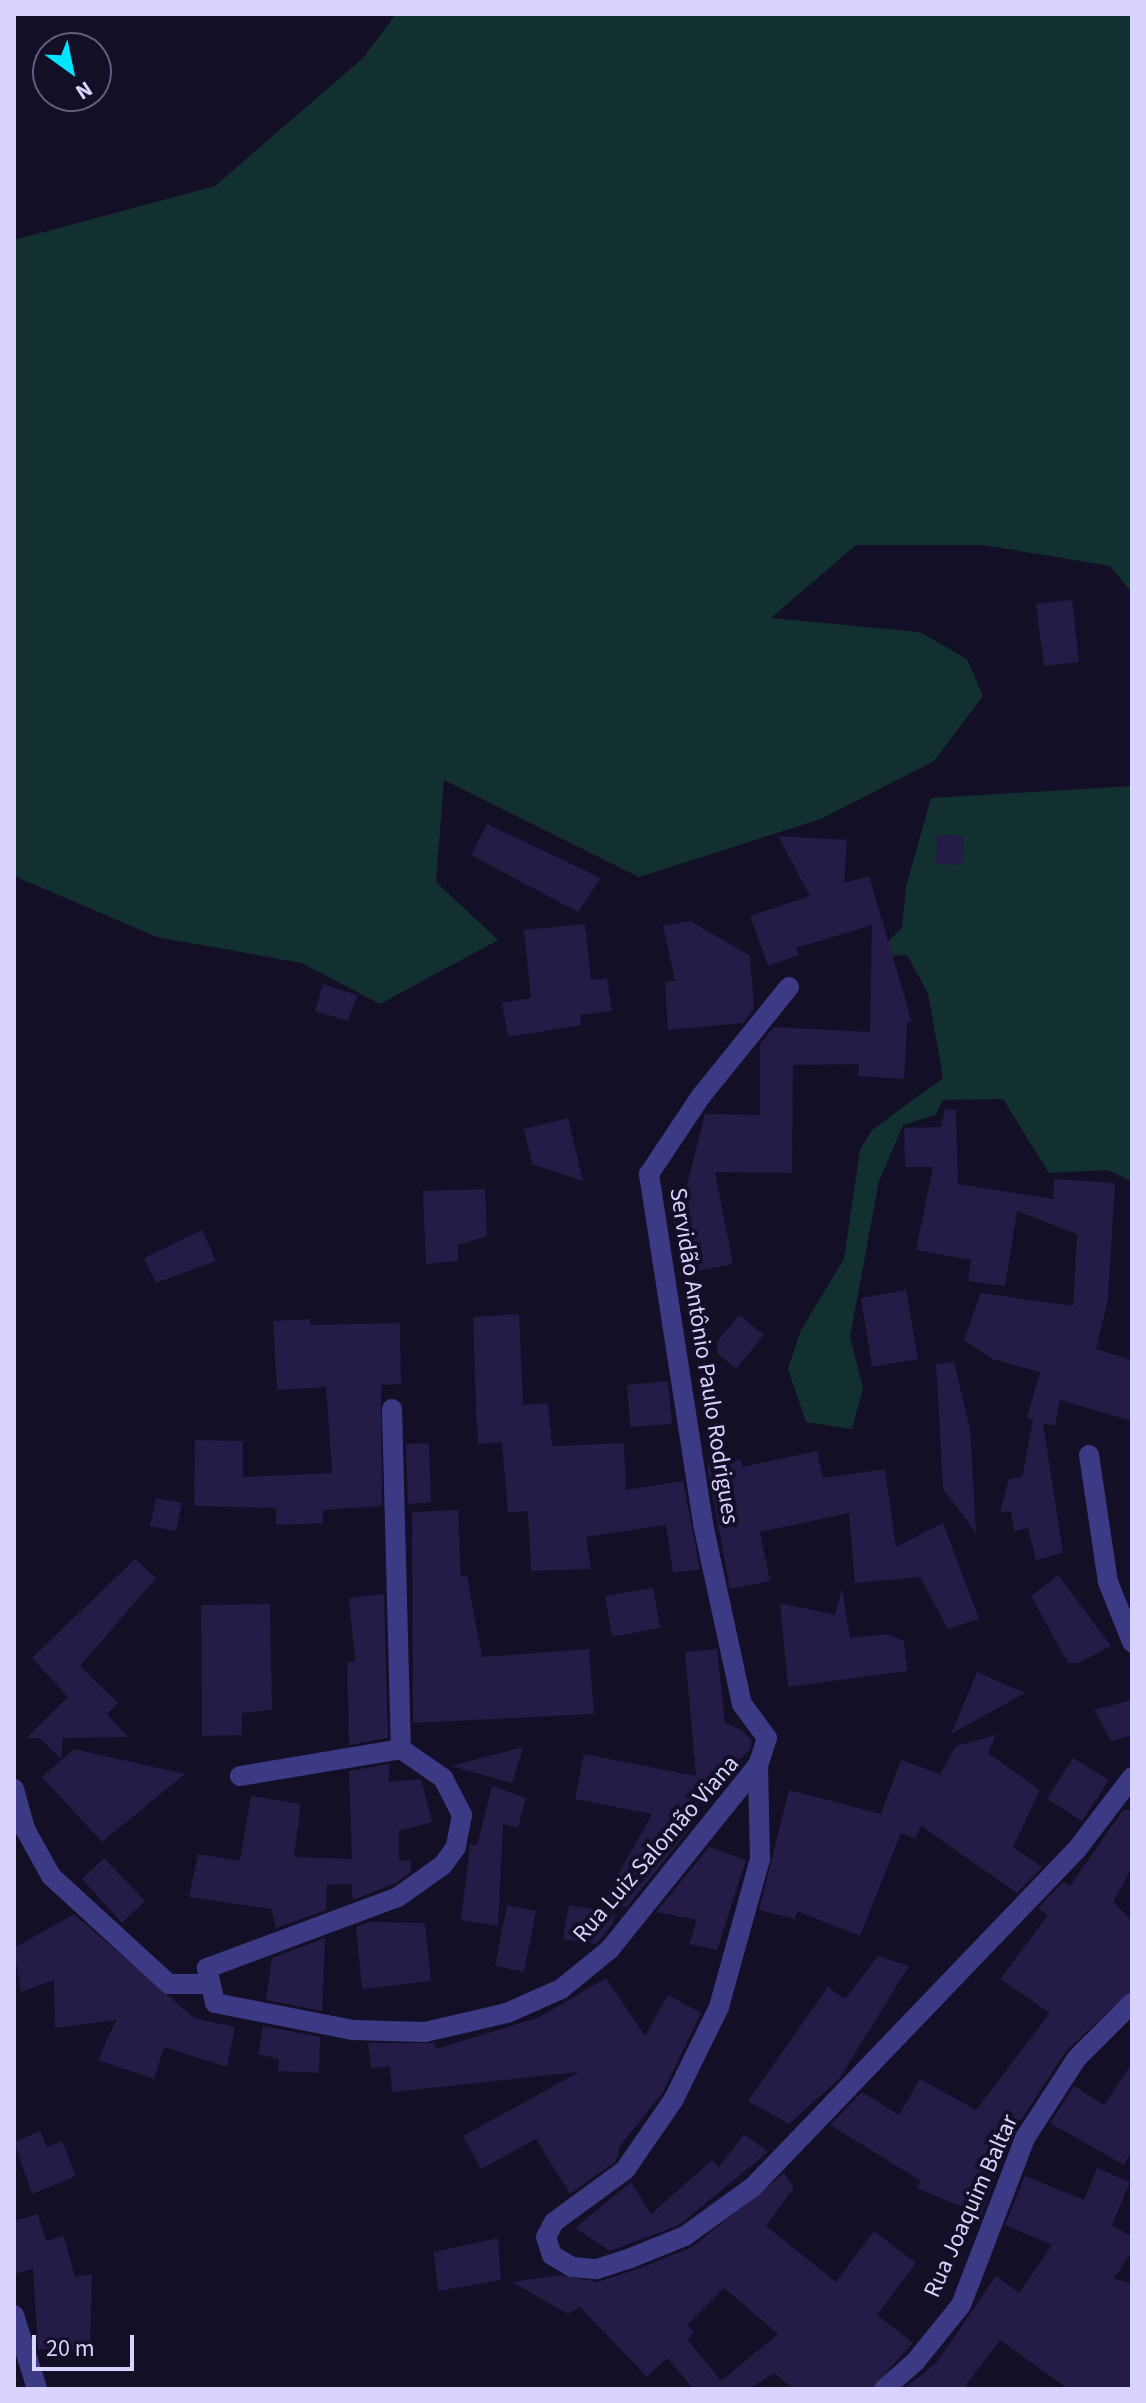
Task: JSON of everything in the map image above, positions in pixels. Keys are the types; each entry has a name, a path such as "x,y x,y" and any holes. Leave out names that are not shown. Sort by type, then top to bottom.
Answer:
{"street":[{"name":"Servidão Antônio Paulo Rodrigues","path":"758,1765 767,1738 742,1704 703,1524 649,1174 789,987"},
{"path":"392,1409 401,1749"},
{"path":"1089,1455 1108,1582 1132,1642"},
{"path":"14,1789 25,1829 51,1876 169,1984 207,1984 207,1968 224,1958 317,1933 398,1897 443,1865 456,1847 462,1815 443,1778 401,1749 240,1776"},
{"name":"Rua Luiz Salomão Viana","path":"758,1765 760,1859 719,2007 674,2099 625,2170 550,2229 552,2255 572,2267 597,2269 685,2236 754,2186 1078,1848 1132,1777"},
{"name":"Rua Luiz Salomão Viana","path":"207,1984 215,2003 353,2030 425,2032 507,2013 561,1989 610,1949 758,1765"},
{"name":"Rua Joaquim Baltar","path":"884,2389 915,2362 961,2305 1025,2138 1077,2058 1132,2003"},
{"path":"14,2315 37,2389"}],"green space":[{"path":"396,14 1132,14 1132,593 1110,566 983,545 856,545 771,618 920,632 967,659 983,696 934,761 821,819 639,877 444,780 436,882 498,940 380,1004 302,963 157,937 14,876 14,240 215,186 363,58"},
{"path":"1132,786 1132,1182 1108,1170 1049,1173 1003,1099 943,1100 935,1115 903,1125 879,1181 850,1337 863,1388 852,1429 806,1422 788,1369 801,1330 844,1259 860,1150 872,1130 943,1078 928,993 907,955 872,957 902,928 906,887 931,798"}],"building":[{"path":"1072,600 1079,662 1044,666 1036,604"},
{"path":"487,824 601,878 578,912 471,855"},
{"path":"937,835 964,836 962,865 936,864"},
{"path":"778,836 847,840 844,883 869,876 912,1022 907,1022 904,1079 858,1076 859,1064 793,1065 792,1173 715,1172 733,1264 683,1274 669,1200 684,1197 705,1114 760,1115 760,1044 774,1027 870,1032 872,925 796,948 799,955 768,966 750,916 810,896"},
{"path":"690,921 750,956 754,1009 743,1023 668,1030 665,982 675,981 663,926"},
{"path":"585,924 591,980 607,978 612,1011 580,1015 581,1025 508,1037 502,1003 531,998 524,930"},
{"path":"323,984 357,995 348,1021 315,1011"},
{"path":"945,1109 956,1110 958,1184 1053,1199 1054,1179 1115,1183 1108,1299 1096,1349 1132,1360 1132,1421 1060,1400 1055,1426 1043,1423 1063,1553 1036,1560 1028,1528 1014,1531 1011,1511 1000,1512 1009,1479 1022,1477 1033,1420 1027,1418 1040,1372 992,1359 964,1340 981,1293 1073,1306 1077,1234 1017,1211 1005,1286 968,1281 971,1260 916,1250 933,1167 905,1167 904,1128 941,1127"},
{"path":"568,1118 583,1181 532,1164 524,1129"},
{"path":"485,1189 487,1236 458,1245 458,1261 426,1264 423,1191"},
{"path":"202,1230 216,1261 156,1283 144,1258"},
{"path":"906,1290 918,1359 872,1367 861,1298"},
{"path":"519,1314 523,1405 548,1403 552,1446 624,1443 626,1490 683,1481 700,1569 673,1573 666,1525 586,1537 591,1569 531,1571 528,1511 508,1513 502,1442 478,1444 476,1409 473,1317"},
{"path":"739,1315 764,1335 736,1369 717,1353 717,1342"},
{"path":"310,1319 310,1325 400,1323 401,1384 381,1385 382,1506 323,1510 323,1523 276,1525 276,1508 194,1506 195,1440 243,1441 243,1477 332,1473 326,1387 277,1390 273,1321"},
{"path":"954,1362 970,1429 976,1533 943,1489 936,1364"},
{"path":"668,1381 672,1424 630,1427 627,1385"},
{"path":"429,1443 431,1502 408,1504 406,1444"},
{"path":"817,1451 823,1478 885,1469 896,1547 943,1523 979,1619 948,1629 920,1577 855,1583 849,1513 760,1532 770,1581 730,1589 707,1465 741,1460 742,1467"},
{"path":"156,1498 182,1503 176,1531 150,1526"},
{"path":"458,1510 461,1577 467,1576 482,1657 589,1649 594,1714 413,1723 412,1512"},
{"path":"135,1559 156,1578 80,1666 118,1703 107,1714 128,1737 63,1738 61,1759 40,1738 26,1738 68,1697 32,1658"},
{"path":"1058,1575 1111,1646 1079,1663 1068,1663 1031,1596"},
{"path":"653,1588 660,1628 612,1637 605,1596"},
{"path":"842,1588 850,1638 887,1634 904,1641 907,1671 788,1687 780,1603 835,1615"},
{"path":"384,1594 388,1738 349,1745 347,1662 355,1661 349,1598"},
{"path":"270,1604 272,1710 242,1713 242,1735 202,1736 201,1605"},
{"path":"717,1649 725,1723 742,1730 752,1741 750,1749 702,1797 688,1831 627,1907 602,1903 652,1814 575,1799 584,1754 696,1776 685,1652"},
{"path":"977,1672 1025,1693 951,1734"},
{"path":"1132,1700 1132,1735 1111,1741 1094,1710"},
{"path":"996,1735 988,1753 1040,1790 1013,1847 1042,1867 1017,1893 921,1826 915,1839 901,1833 860,1936 797,1911 795,1919 759,1910 789,1790 881,1814 901,1760 940,1774 956,1746"},
{"path":"523,1747 512,1783 451,1766"},
{"path":"74,1749 185,1774 102,1842 42,1777"},
{"path":"1073,1758 1109,1780 1082,1821 1047,1799"},
{"path":"389,1764 389,1782 421,1779 432,1822 399,1831 399,1860 411,1861 411,1872 396,1883 353,1900 351,1884 327,1885 326,1910 276,1928 271,1909 189,1897 198,1854 240,1861 251,1796 301,1804 294,1857 352,1859 349,1771"},
{"path":"492,1786 526,1798 518,1828 503,1824 498,1926 461,1920 470,1845 477,1845"},
{"path":"1123,1810 1132,1810 1132,1868 1113,1902 1132,1921 1132,1990 1066,2051 1014,2131 981,2215 917,2188 921,2181 830,2125 862,2092 899,2115 920,2079 976,2110 1050,2013 1000,1979 1048,1915 1038,1908 1063,1882 1070,1886"},
{"path":"709,1847 746,1860 717,1950 689,1944 697,1920 656,1912"},
{"path":"104,1858 145,1901 122,1923 82,1879"},
{"path":"507,1905 536,1911 524,1972 495,1966"},
{"path":"569,1905 616,1913 612,1925 596,1944 563,1939"},
{"path":"74,1914 194,2018 235,2027 227,2067 164,2047 154,2079 98,2060 116,2020 55,2028 54,1980 21,1992 14,1948"},
{"path":"369,1922 425,1923 431,1981 362,1989 356,1927"},
{"path":"325,1938 322,2011 266,2000 272,1958"},
{"path":"878,1956 909,1966 839,2079 789,2124 748,2101 828,1987 845,1999"},
{"path":"606,1978 645,2036 668,1995 701,2013 663,2092 620,2146 616,2161 570,2194 536,2139 481,2169 463,2136 579,2072 392,2092 390,2066 371,2068 368,2043 435,2043 436,2049 540,2017"},
{"path":"263,2026 320,2037 319,2073 278,2071 279,2059 258,2054"},
{"path":"1132,2063 1132,2150 1124,2165 1050,2123 1074,2086 1104,2105"},
{"path":"40,2131 47,2147 62,2141 76,2176 32,2194 14,2142"},
{"path":"744,2134 768,2152 679,2225 610,2251 575,2228 631,2182 651,2214 712,2160 719,2167"},
{"path":"1097,2168 1130,2182 1112,2225 1132,2237 1132,2251 1114,2279 1132,2283 1132,2389 1068,2389 1000,2340 966,2385 971,2389 904,2389 937,2362 996,2276 1019,2293 1052,2245 1005,2225 1025,2176 1084,2200"},
{"path":"784,2173 794,2187 766,2226 836,2282 874,2231 916,2263 877,2315 913,2343 871,2389 794,2389 774,2373 749,2389 694,2389 667,2358 647,2377 580,2307 568,2314 512,2282 560,2275 597,2282 692,2247","holes":["724,2288 778,2334 721,2381 687,2339 694,2333 687,2325"]},
{"path":"38,2214 46,2241 64,2236 75,2277 92,2274 90,2350 38,2349 33,2269 14,2274 14,2221"},
{"path":"498,2238 501,2280 438,2291 434,2252"}]}
